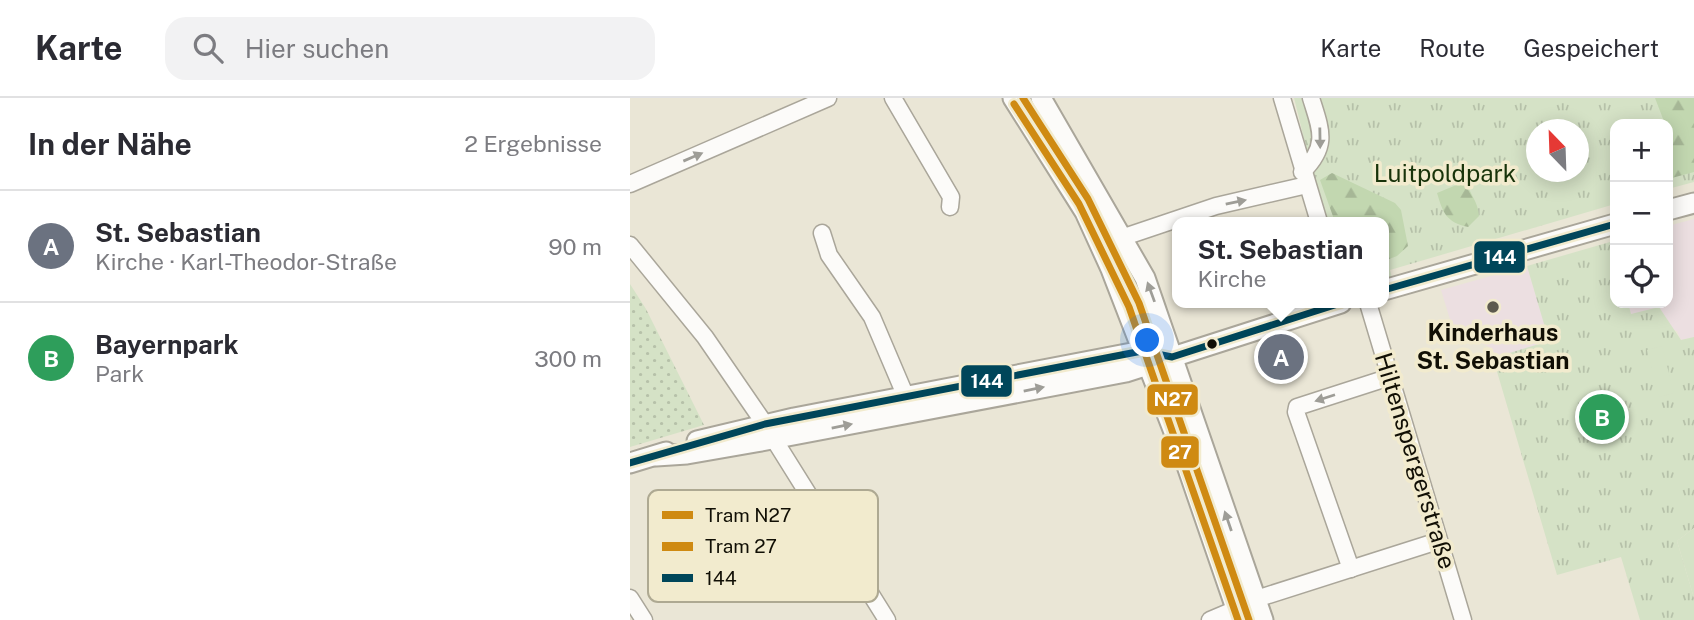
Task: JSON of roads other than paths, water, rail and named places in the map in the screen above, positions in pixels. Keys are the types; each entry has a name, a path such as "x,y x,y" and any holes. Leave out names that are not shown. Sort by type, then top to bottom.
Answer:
{"main road":[{"path":"1013,98 1084,212 1111,269 1185,463 1238,615"},
{"path":"1041,98 1124,237 1145,278 1264,620"},
{"path":"1673,209 1694,203"},
{"path":"1389,289 1610,225"},
{"path":"630,464 656,456 687,454 906,397 1145,358 1172,357 1326,308"},
{"path":"770,432 1145,358"}],"street":[{"path":"630,184 828,98"},
{"path":"893,98 951,197 950,207"},
{"path":"1282,98 1317,217"},
{"path":"1183,217 1304,179 1320,153 1321,132 1311,98"},
{"path":"1124,237 1172,221"},
{"path":"822,233 829,255 872,317 906,397"},
{"path":"630,245 705,337 806,490"},
{"name":"Hiltenspergerstraße","path":"1369,308 1463,620"},
{"path":"1351,569 1296,412 1297,407 1390,377"},
{"path":"1256,599 1438,541"},
{"path":"630,598 644,620"},
{"path":"876,602 887,620"},
{"path":"1210,620 1238,615"}],"tram line":[{"name":"N27","path":"1023,98 1088,199 1139,303 1249,620"},
{"name":"27","path":"1014,104 1079,204 1129,307 1238,620"}],"place":[{"name":"Kinderhaus St. Sebastian","path":"1493,307"},
{"name":"St. Sebastian","path":"1281,357"},
{"name":"Bayernpark","path":"1602,417"}],"park label":[{"name":"Luitpoldpark","path":"1445,174"}]}
